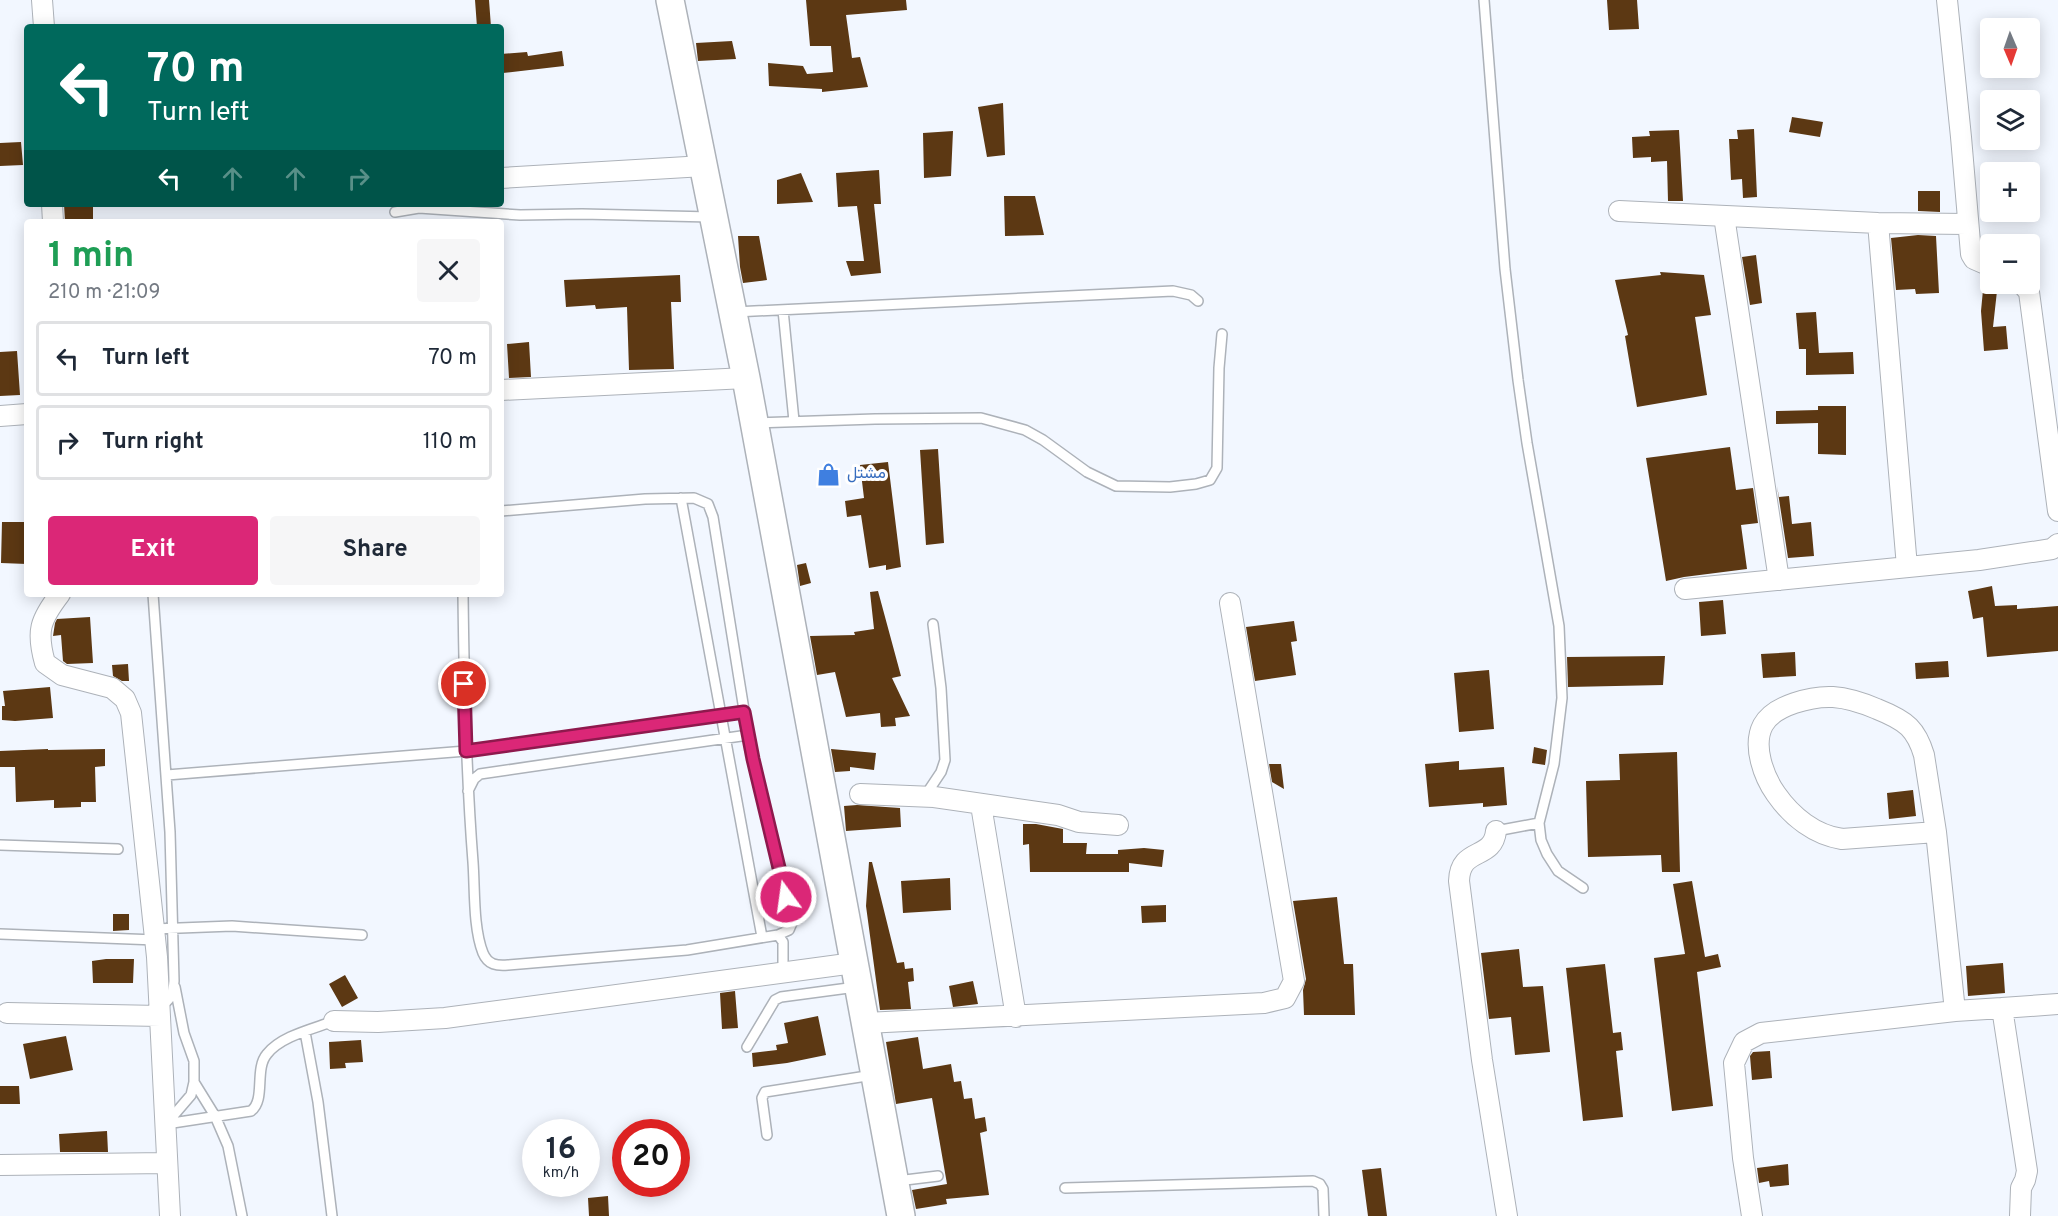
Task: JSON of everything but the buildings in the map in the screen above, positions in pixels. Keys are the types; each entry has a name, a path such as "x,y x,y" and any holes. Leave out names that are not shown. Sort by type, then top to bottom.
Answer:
{"main road":[{"path":"670,0 746,378 901,1216"}],"street":[{"path":"42,0 44,24"},
{"path":"1947,0 1967,224 1971,254 1974,259 1980,262"},
{"path":"504,178 704,166"},
{"path":"1619,211 1878,223 1967,224"},
{"path":"1724,216 1779,580"},
{"path":"1878,223 1907,567"},
{"path":"2029,294 2058,511"},
{"path":"504,390 746,378"},
{"path":"0,416 24,414"},
{"path":"1685,589 1978,560 2056,547"},
{"path":"58,597 41,624 39,641 45,663 62,675 112,688 125,699 130,713 161,932 160,1011 170,1216"},
{"path":"866,1023 1264,1003 1285,998 1293,981 1230,603"},
{"path":"1936,832 1842,839 1817,832 1781,802 1770,785 1763,769 1759,748 1764,723 1778,711 1791,705 1815,698 1834,697 1860,702 1886,712 1909,727 1924,755 1936,832 1955,1011"},
{"path":"860,794 925,796 1058,815 1079,822 1118,825"},
{"path":"981,805 1016,1017"},
{"path":"1496,831 1490,847 1464,861 1460,871 1460,881 1482,1060 1507,1216"},
{"path":"334,1021 378,1022 445,1018 783,973 856,975"},
{"path":"1752,1216 1743,1158 1734,1063 1744,1042 1761,1033 1955,1011 2058,1004"},
{"path":"2002,1008 2027,1171 2021,1188 2020,1216"},
{"path":"7,1013 160,1011"},
{"path":"0,1165 167,1163"}],"lane":[{"path":"1484,0 1496,167 1516,369 1559,626 1562,698 1554,764 1539,823 1540,840 1558,871 1583,888"},
{"path":"395,212 420,208 520,215 714,217"},
{"path":"732,312 1173,291 1191,295 1198,301"},
{"path":"783,310 794,421"},
{"path":"754,423 981,418 1025,430 1057,449 1087,472 1116,486 1170,488 1196,484 1210,480 1216,468 1218,368 1222,334"},
{"path":"463,597 468,792 478,928 483,952 488,962 496,966 687,950 778,935 789,930 792,923 748,735 713,517 708,504 700,500 681,498 645,499 504,511"},
{"path":"681,498 762,937"},
{"path":"153,597 167,775 161,932 184,1033 194,1061 195,1082 191,1095 166,1124"},
{"path":"925,796 941,772 945,760 941,688 933,624"},
{"path":"167,775 466,751 744,712"},
{"path":"468,792 474,779 480,774 748,735"},
{"path":"1496,831 1539,823"},
{"path":"0,845 118,849"},
{"path":"0,934 161,932 231,926 362,934"},
{"path":"778,935 783,942 783,973"},
{"path":"747,1047 775,1000 856,975"},
{"path":"160,1011 170,1000 174,981"},
{"path":"166,1124 251,1111 259,1101 261,1071 265,1055 284,1040 334,1021"},
{"path":"305,1032 318,1102 332,1216"},
{"path":"767,1135 762,1098 765,1092 875,1075"},
{"path":"195,1082 215,1116 228,1146 242,1216"},
{"path":"894,1182 938,1176"},
{"path":"1065,1188 1313,1181 1320,1184 1323,1189 1324,1216"}],"place":[{"name":"مشتل","path":"829,474"}],"route":[{"path":"464,684 466,751 744,712 765,813 786,897"}]}
